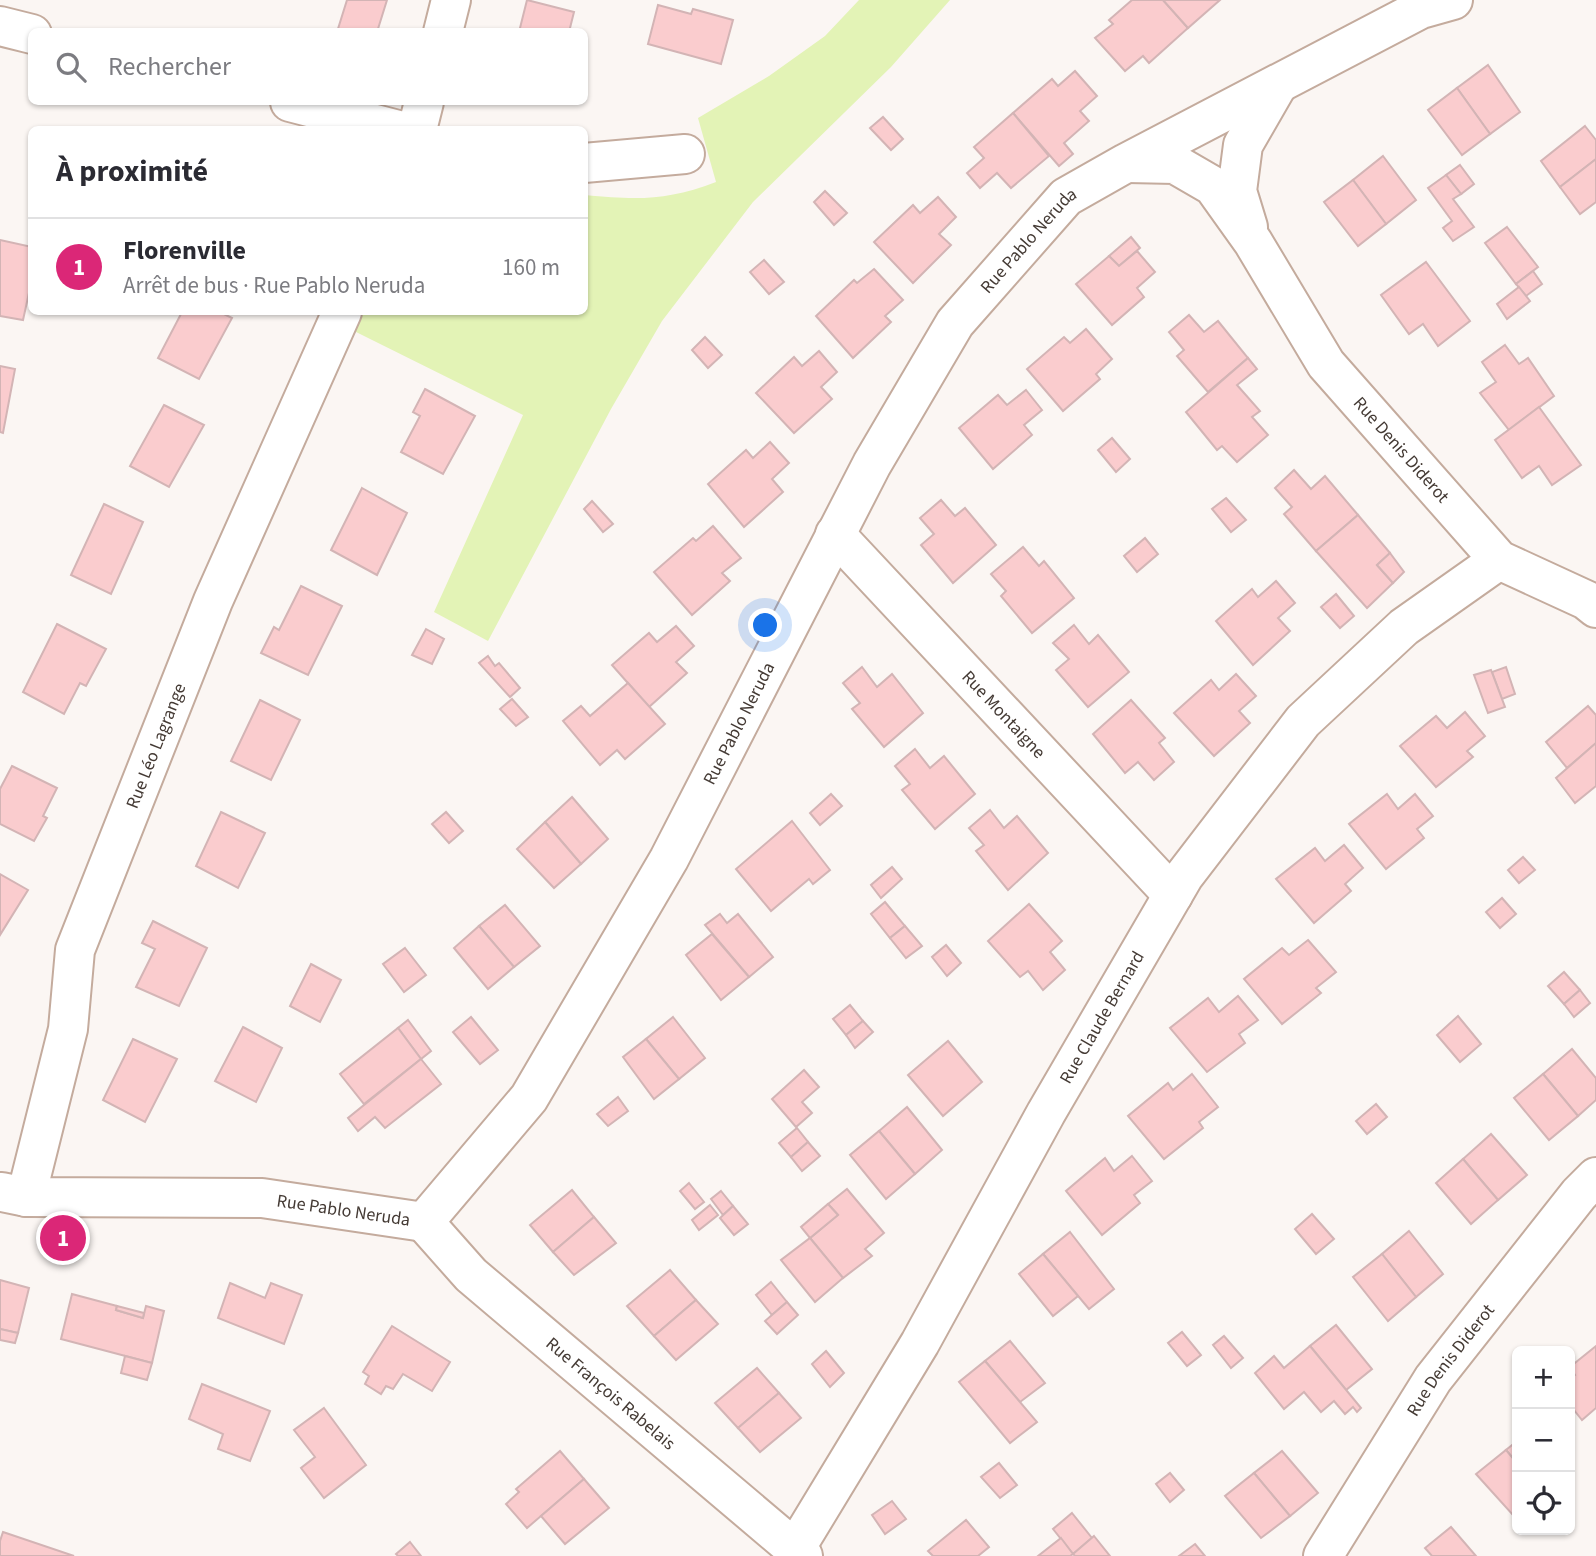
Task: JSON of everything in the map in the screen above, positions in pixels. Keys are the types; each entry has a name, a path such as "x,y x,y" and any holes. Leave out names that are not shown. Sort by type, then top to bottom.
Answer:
{"street":[{"path":"444,28 452,0"},
{"name":"Rue Pablo Neruda","path":"13,1194 262,1198 424,1222 529,1098 669,859 872,464 955,323 1066,197 1421,9 1453,0"},
{"path":"0,26 28,33"},
{"name":"Rue Denis Diderot","path":"1253,242 1237,191 1244,145 1276,86"},
{"path":"302,105 383,126"},
{"path":"418,126 423,105"},
{"path":"588,163 685,154"},
{"name":"Rue Denis Diderot","path":"1126,163 1175,164 1213,186 1253,242 1326,364 1499,560 1586,600 1596,608"},
{"name":"Rue Léo Lagrange","path":"13,1194 68,1029 75,950 213,601 341,315"},
{"name":"Rue Montaigne","path":"835,534 1173,895"},
{"name":"Rue Claude Bernard","path":"799,1552 920,1343 1046,1114 1184,876 1303,721 1404,627 1499,560"},
{"name":"Rue Denis Diderot","path":"1323,1556 1433,1378 1579,1194 1596,1177"},
{"name":"Rue François Rabelais","path":"424,1222 471,1275 799,1552"}],"green space":[{"path":"859,0 950,0 891,67 753,202 662,321 611,409 488,641 434,612 523,415 354,331 362,315 588,315 588,195 651,198 682,193 716,182 698,118 769,76 825,36"}],"building":[{"path":"347,0 387,0 378,28 338,28"},
{"path":"527,0 574,12 570,28 520,28"},
{"path":"1132,0 1163,0 1188,28 1149,63 1143,56 1125,71 1095,38 1113,24 1109,20"},
{"path":"1163,0 1220,0 1188,28"},
{"path":"658,5 691,14 693,9 733,20 721,64 648,44"},
{"path":"1488,65 1520,112 1490,134 1457,88"},
{"path":"1075,71 1097,96 1080,111 1089,121 1064,143 1073,154 1059,166 1013,113 1052,79 1058,86"},
{"path":"1457,88 1490,134 1462,155 1428,110"},
{"path":"1013,113 1049,156 1011,188 997,173 980,188 967,173 984,158 974,147"},
{"path":"883,117 903,139 891,150 870,128"},
{"path":"1585,126 1596,140 1596,159 1560,187 1541,161"},
{"path":"1383,156 1416,200 1386,224 1353,180"},
{"path":"1596,159 1596,202 1580,214 1560,187"},
{"path":"1460,165 1474,184 1461,194 1446,175"},
{"path":"1446,175 1461,194 1453,199 1474,227 1453,241 1443,228 1452,221 1428,188"},
{"path":"1353,180 1386,224 1358,246 1324,202"},
{"path":"825,191 847,213 834,225 814,202"},
{"path":"938,197 956,217 939,234 951,245 913,283 874,242 913,205 920,213"},
{"path":"1507,227 1538,267 1516,284 1485,243"},
{"path":"1131,237 1140,248 1119,266 1109,256"},
{"path":"0,240 28,246 28,297 23,320 0,316"},
{"path":"1137,251 1155,272 1137,288 1144,297 1112,325 1076,284 1109,256 1119,266"},
{"path":"764,260 784,282 769,294 750,272"},
{"path":"1426,262 1470,321 1438,346 1423,324 1409,334 1381,295"},
{"path":"874,269 903,300 885,316 891,322 853,358 816,316 854,280 857,283"},
{"path":"1533,271 1542,284 1526,296 1516,284"},
{"path":"1519,287 1530,301 1507,319 1497,304"},
{"path":"180,315 226,315 232,318 199,379 158,358"},
{"path":"1189,315 1204,332 1218,321 1248,358 1208,392 1177,356 1184,350 1169,332"},
{"path":"1086,329 1112,359 1096,374 1100,379 1063,411 1027,369 1064,337 1070,343"},
{"path":"705,337 722,355 708,368 692,350"},
{"path":"1505,345 1519,364 1528,358 1554,396 1509,430 1480,393 1496,382 1482,362"},
{"path":"819,351 837,372 821,387 832,399 794,433 756,393 794,357 802,366"},
{"path":"1248,358 1257,369 1237,385 1260,411 1252,417 1268,435 1237,462 1222,446 1217,450 1186,412"},
{"path":"0,366 15,369 3,433 0,432"},
{"path":"425,389 475,416 443,474 401,452 420,416 413,412"},
{"path":"1026,390 1042,410 1024,425 1032,435 993,469 959,428 998,395 1007,405"},
{"path":"164,405 204,425 169,487 130,466"},
{"path":"1539,407 1581,465 1552,485 1539,466 1522,478 1495,440"},
{"path":"1112,438 1130,459 1116,472 1098,450"},
{"path":"770,442 789,463 772,479 783,492 744,527 708,484 746,450 753,458"},
{"path":"1294,470 1311,489 1325,476 1358,515 1316,551 1284,514 1292,507 1275,488"},
{"path":"362,488 407,513 377,575 331,550"},
{"path":"1226,498 1246,520 1231,532 1212,509"},
{"path":"941,500 955,516 965,508 996,545 953,583 921,545 934,534 920,518"},
{"path":"592,501 613,524 603,532 584,509"},
{"path":"104,504 143,522 111,594 71,575"},
{"path":"1358,515 1390,553 1377,565 1393,583 1367,608 1316,551"},
{"path":"713,526 741,558 722,573 730,581 692,615 654,572 693,538 696,541"},
{"path":"1145,538 1158,554 1137,572 1124,556"},
{"path":"1023,547 1039,566 1044,561 1074,598 1032,633 1001,596 1006,591 991,574"},
{"path":"1390,553 1404,572 1393,583 1377,565"},
{"path":"1276,581 1295,603 1278,618 1290,631 1253,665 1216,621 1252,589 1258,597"},
{"path":"301,586 342,606 308,675 261,653 274,627 279,630"},
{"path":"1336,594 1354,616 1340,628 1321,607"},
{"path":"57,624 106,649 86,686 80,683 64,714 23,692"},
{"path":"1074,625 1089,644 1098,635 1129,672 1088,707 1056,670 1069,659 1053,643"},
{"path":"676,626 694,646 676,662 687,673 649,707 612,665 649,633 657,642"},
{"path":"426,629 444,639 432,664 412,655"},
{"path":"488,656 495,666 499,663 520,688 510,697 479,663"},
{"path":"862,667 877,687 892,674 923,713 884,747 852,709 860,703 843,683"},
{"path":"1506,667 1515,694 1502,699 1492,672"},
{"path":"1491,670 1505,707 1488,713 1474,675"},
{"path":"1236,674 1256,696 1239,711 1250,723 1214,756 1174,713 1211,680 1219,690"},
{"path":"628,683 665,724 625,759 617,750 600,765 563,721 581,706 590,716"},
{"path":"512,699 528,717 516,726 500,709"},
{"path":"260,700 300,720 271,780 231,761"},
{"path":"1131,700 1165,738 1159,743 1174,762 1154,780 1138,762 1125,773 1093,734"},
{"path":"1588,706 1596,715 1596,743 1567,768 1546,742"},
{"path":"1465,712 1485,736 1467,751 1473,757 1436,787 1400,746 1436,716 1447,728"},
{"path":"1596,743 1596,786 1575,803 1556,778"},
{"path":"915,749 930,768 944,756 975,794 935,829 902,790 910,784 895,766"},
{"path":"12,766 57,788 43,816 47,818 34,841 0,824 0,789"},
{"path":"831,794 842,806 820,825 810,813"},
{"path":"1387,794 1398,809 1415,794 1433,816 1417,829 1424,838 1386,869 1349,824"},
{"path":"572,797 608,839 581,864 545,822"},
{"path":"990,810 1004,828 1017,816 1048,853 1008,890 976,851 984,845 969,828"},
{"path":"221,812 265,833 238,888 196,866"},
{"path":"446,812 463,831 449,843 432,824"},
{"path":"792,821 830,870 813,884 809,879 771,911 736,869"},
{"path":"545,822 581,864 554,888 517,849"},
{"path":"1344,845 1363,868 1345,884 1351,891 1314,923 1276,879 1315,848 1325,861"},
{"path":"1523,857 1535,870 1519,883 1508,870"},
{"path":"892,867 902,879 881,898 871,885"},
{"path":"0,874 28,890 0,935"},
{"path":"1502,898 1516,914 1500,928 1486,912"},
{"path":"885,902 905,926 890,938 871,914"},
{"path":"1029,904 1062,941 1050,952 1065,970 1043,990 1028,971 1020,977 988,941"},
{"path":"505,905 540,946 514,967 479,926"},
{"path":"720,914 727,923 738,914 773,957 749,977 705,925"},
{"path":"153,921 207,948 179,1006 136,987 155,949 142,943"},
{"path":"479,926 514,967 488,989 454,948"},
{"path":"905,926 922,946 906,958 890,938"},
{"path":"712,934 749,977 721,1000 686,955"},
{"path":"1308,940 1336,972 1316,988 1321,993 1282,1024 1244,979 1282,948 1289,955"},
{"path":"946,945 961,963 947,976 932,957"},
{"path":"405,948 426,975 404,992 383,964"},
{"path":"311,964 341,980 320,1022 290,1006"},
{"path":"1564,972 1580,990 1564,1004 1548,986"},
{"path":"1580,990 1590,1003 1574,1017 1564,1004"},
{"path":"1238,996 1258,1020 1239,1034 1245,1043 1207,1072 1170,1028 1208,998 1219,1012"},
{"path":"850,1005 863,1021 846,1035 833,1019"},
{"path":"1458,1016 1481,1044 1460,1062 1437,1035"},
{"path":"471,1017 498,1050 480,1064 453,1032"},
{"path":"673,1017 705,1058 679,1079 646,1039"},
{"path":"408,1020 431,1051 421,1059 398,1028"},
{"path":"863,1021 873,1032 855,1048 846,1035"},
{"path":"243,1027 282,1048 256,1102 215,1081"},
{"path":"398,1028 421,1059 364,1104 340,1074"},
{"path":"133,1039 177,1059 145,1122 103,1100"},
{"path":"646,1039 679,1079 654,1099 623,1057"},
{"path":"948,1041 982,1082 943,1116 908,1075"},
{"path":"1572,1049 1596,1078 1596,1100 1578,1116 1543,1074"},
{"path":"421,1059 441,1084 385,1128 375,1117 358,1131 348,1118"},
{"path":"804,1070 819,1087 802,1102 812,1113 796,1127 772,1099"},
{"path":"1192,1074 1218,1107 1199,1122 1203,1128 1164,1159 1128,1116 1168,1083 1173,1090"},
{"path":"1543,1074 1578,1116 1549,1140 1514,1098"},
{"path":"618,1097 628,1111 608,1126 597,1114"},
{"path":"1376,1104 1387,1117 1367,1134 1356,1121"},
{"path":"907,1107 942,1150 915,1174 879,1131"},
{"path":"797,1128 808,1142 791,1157 779,1143"},
{"path":"879,1131 915,1174 886,1199 850,1155"},
{"path":"1491,1134 1527,1175 1498,1200 1463,1159"},
{"path":"808,1142 820,1156 802,1171 791,1157"},
{"path":"1132,1156 1152,1181 1134,1195 1140,1203 1102,1235 1066,1191 1105,1158 1114,1171"},
{"path":"1463,1159 1498,1200 1471,1224 1436,1183"},
{"path":"689,1183 704,1202 695,1209 680,1191"},
{"path":"847,1189 884,1233 865,1249 872,1256 843,1278 810,1238 838,1215 828,1204"},
{"path":"572,1190 594,1217 553,1252 530,1225"},
{"path":"721,1191 733,1206 723,1215 711,1199"},
{"path":"828,1204 838,1215 810,1238 801,1227"},
{"path":"710,1205 718,1215 699,1230 692,1220"},
{"path":"733,1206 748,1224 734,1235 720,1218"},
{"path":"1312,1214 1334,1239 1316,1254 1295,1229"},
{"path":"594,1217 616,1243 574,1275 553,1252"},
{"path":"1409,1231 1443,1274 1416,1297 1382,1254"},
{"path":"1070,1232 1114,1289 1089,1309 1043,1254"},
{"path":"810,1238 843,1278 815,1302 781,1260"},
{"path":"1043,1254 1078,1296 1053,1316 1019,1274"},
{"path":"1382,1254 1416,1297 1388,1321 1353,1277"},
{"path":"670,1270 696,1300 654,1336 627,1306"},
{"path":"0,1280 29,1288 18,1333 0,1329"},
{"path":"771,1282 787,1302 772,1315 756,1295"},
{"path":"230,1283 265,1298 271,1283 302,1295 284,1344 218,1318"},
{"path":"72,1294 117,1306 116,1310 143,1318 146,1306 164,1311 152,1363 61,1339"},
{"path":"696,1300 718,1324 676,1360 654,1336"},
{"path":"787,1302 798,1315 777,1334 765,1321"},
{"path":"117,1306 144,1313 143,1318 116,1310"},
{"path":"1336,1325 1372,1369 1346,1390 1310,1346"},
{"path":"392,1326 450,1362 432,1391 403,1374 393,1389 386,1386 381,1394 365,1384 369,1376 363,1372"},
{"path":"0,1329 18,1333 15,1343 0,1340"},
{"path":"1182,1332 1201,1355 1187,1366 1168,1343"},
{"path":"1224,1336 1243,1358 1231,1368 1213,1345"},
{"path":"1010,1341 1045,1383 1020,1402 985,1361"},
{"path":"1310,1346 1361,1408 1357,1412 1353,1407 1345,1414 1334,1401 1321,1412 1304,1392 1284,1409 1255,1373 1274,1356 1284,1368"},
{"path":"1596,1346 1596,1408 1582,1420 1575,1411 1575,1363"},
{"path":"826,1351 844,1373 830,1387 812,1364"},
{"path":"125,1356 152,1363 147,1380 121,1373"},
{"path":"985,1361 1037,1422 1010,1443 959,1382"},
{"path":"757,1368 779,1393 738,1428 715,1403"},
{"path":"202,1384 270,1411 250,1461 218,1449 223,1434 189,1419"},
{"path":"779,1393 801,1418 760,1452 738,1428"},
{"path":"324,1408 366,1465 324,1498 301,1468 315,1457 294,1430"},
{"path":"1512,1445 1512,1457 1506,1450"},
{"path":"1506,1450 1512,1457 1512,1514 1476,1474"},
{"path":"560,1451 584,1479 527,1528 506,1504 519,1492 516,1489"},
{"path":"1282,1451 1318,1493 1290,1516 1254,1473"},
{"path":"999,1463 1017,1485 1000,1498 981,1477"},
{"path":"1170,1473 1184,1490 1170,1502 1156,1484"},
{"path":"1254,1473 1290,1516 1261,1538 1225,1496"},
{"path":"584,1479 609,1508 565,1544 541,1516"},
{"path":"892,1501 906,1519 885,1534 872,1515"},
{"path":"1072,1513 1092,1538 1073,1554 1053,1529"},
{"path":"966,1520 989,1547 978,1556 933,1556 928,1551"},
{"path":"1451,1527 1476,1556 1432,1556 1425,1548"},
{"path":"3,1532 74,1556 0,1556"},
{"path":"1094,1536 1110,1556 1073,1554"},
{"path":"1061,1538 1073,1554 1038,1556"},
{"path":"410,1542 421,1556 396,1554"},
{"path":"1195,1544 1205,1556 1179,1556"}],"place":[{"name":"Florenville","path":"63,1238"}]}
